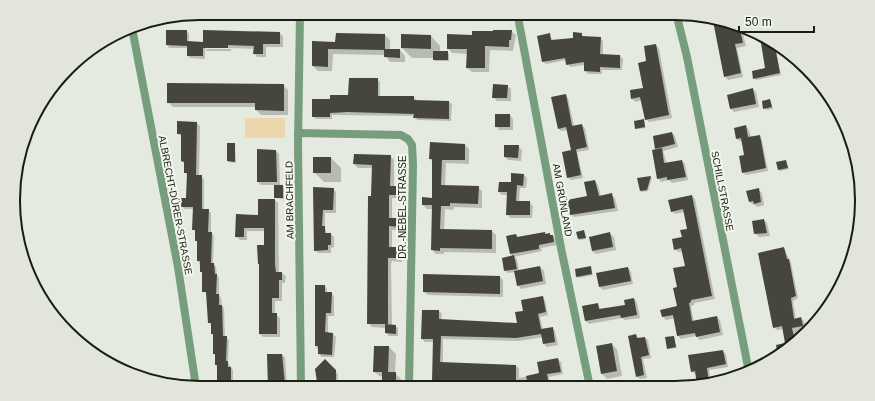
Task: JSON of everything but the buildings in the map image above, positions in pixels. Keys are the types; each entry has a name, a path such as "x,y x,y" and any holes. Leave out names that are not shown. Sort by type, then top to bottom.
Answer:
{"street":[{"name":"AM BRACHFELD","path":"300,20 298,134 301,381"},
{"name":"AM GRÜNLAND","path":"519,20 561,248 589,381"},
{"name":"SCHILLSTRASSE","path":"677,20 691,78 748,365"},
{"name":"ALBRECHT-DÜRER-STRASSE","path":"133,33 178,267 195,381"},
{"name":"DR.-NEBEL-STRASSE","path":"298,134 401,135 408,139 412,145 413,186 409,381"}],"shaded area":[{"path":"245,118 285,118 285,138 245,138"}]}
